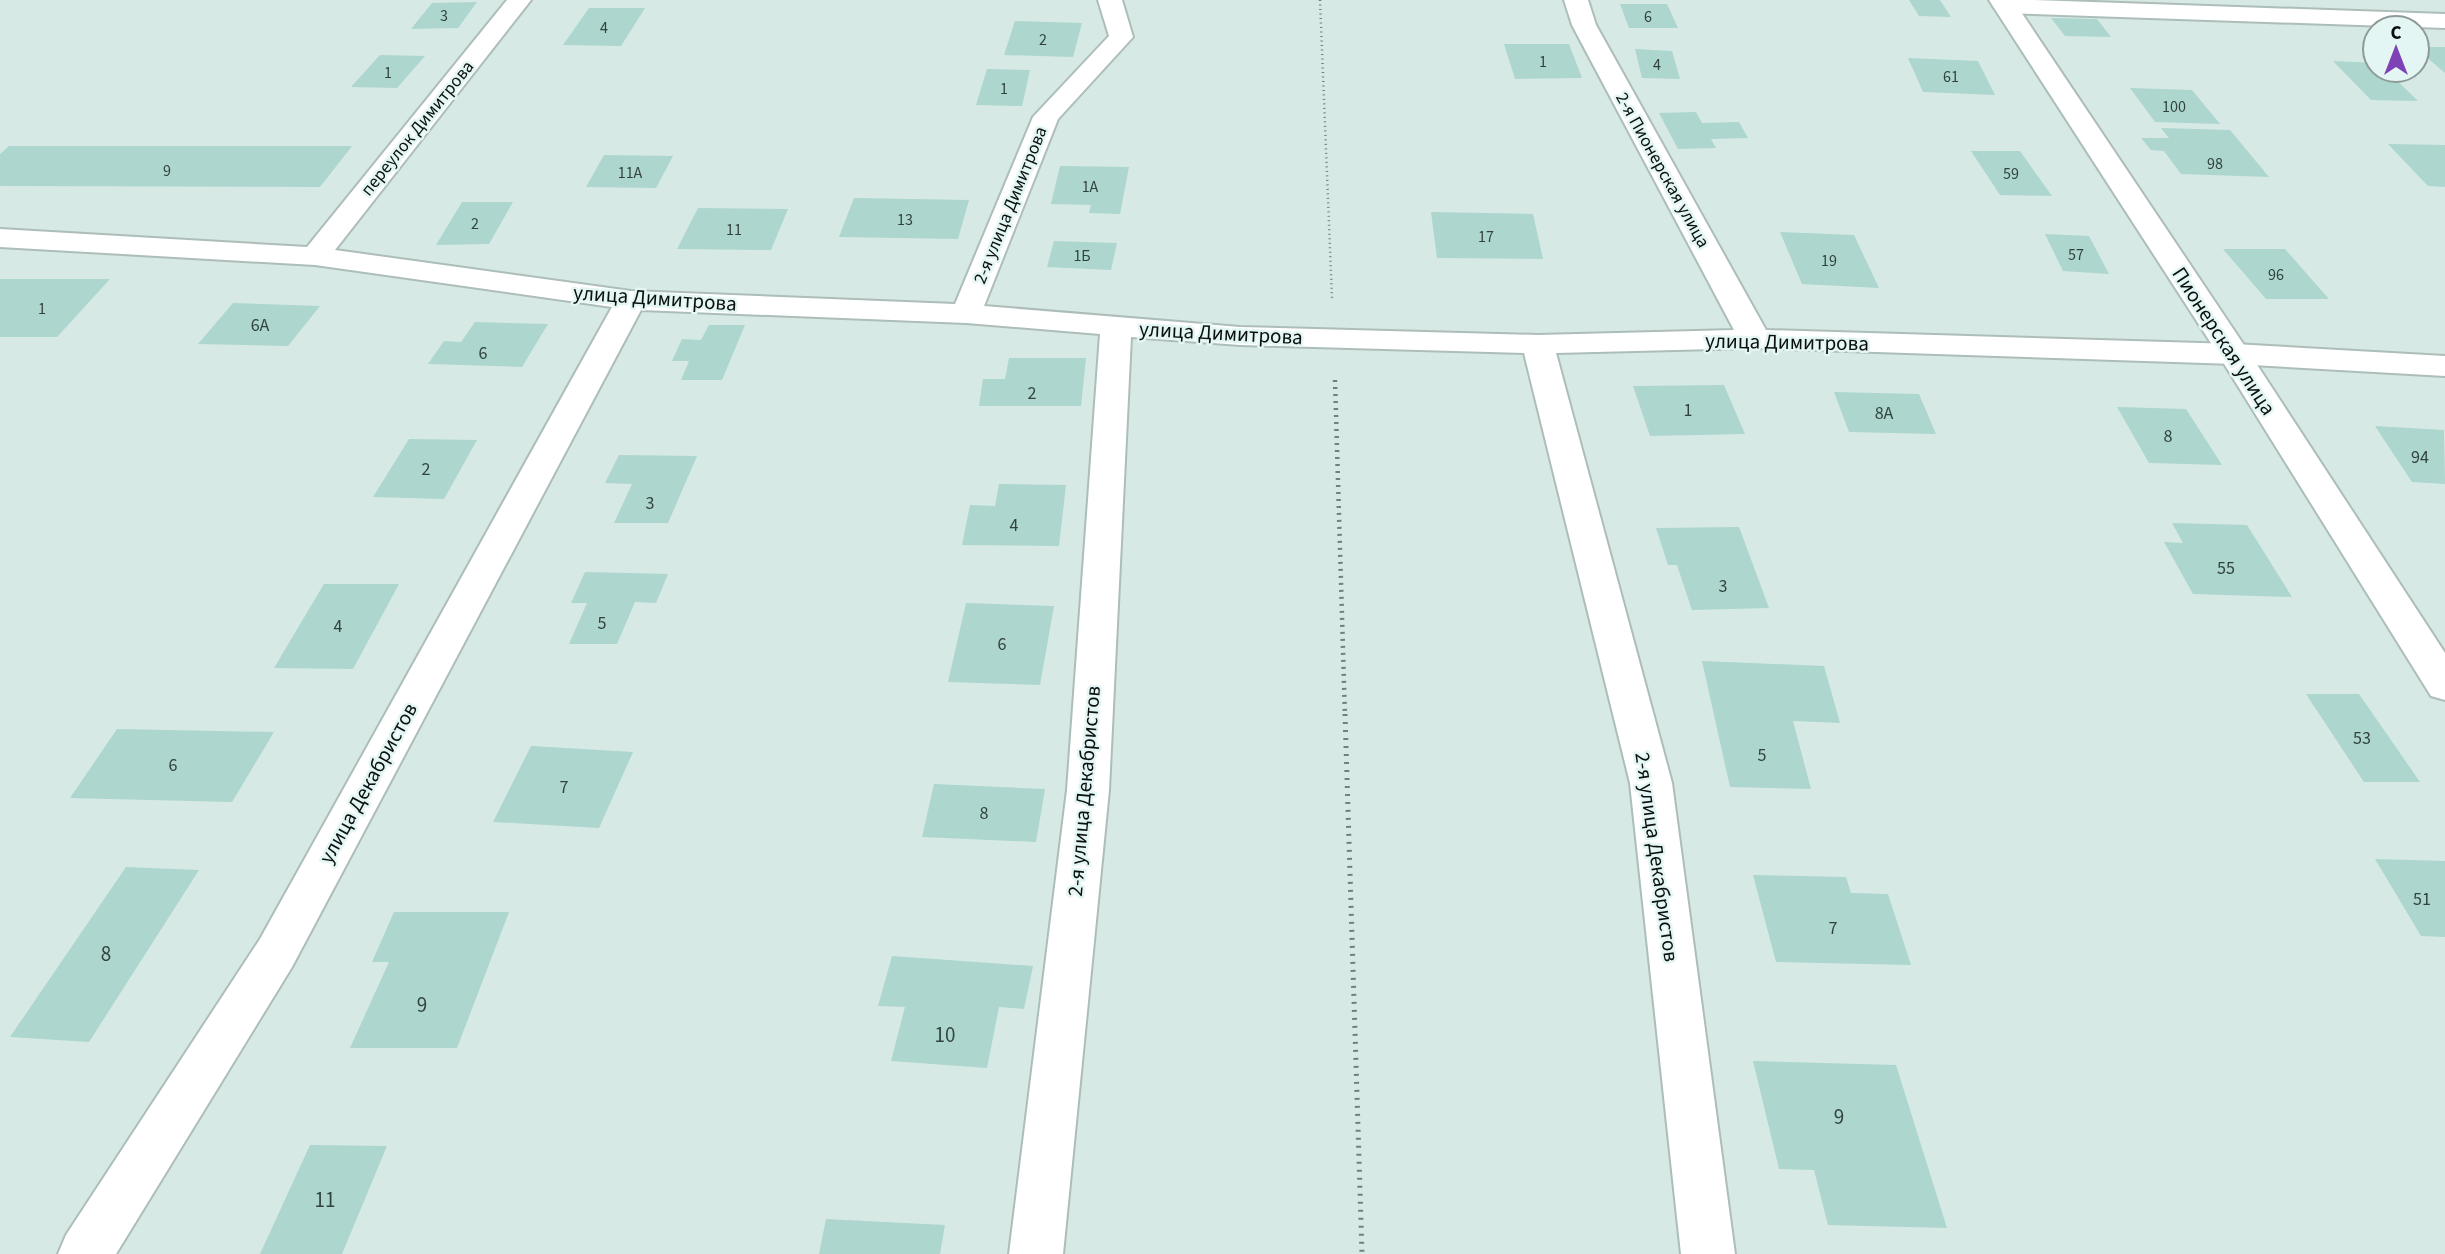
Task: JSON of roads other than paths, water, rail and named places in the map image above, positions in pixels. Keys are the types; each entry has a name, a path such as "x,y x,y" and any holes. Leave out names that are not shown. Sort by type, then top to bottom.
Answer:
{"street":[{"name":"переулок Димитрова","path":"315,256 519,0"},
{"name":"2-я улица Димитрова","path":"965,314 1046,117 1121,37 1110,0"},
{"name":"2-я Пионерская улица","path":"1576,0 1584,25 1755,339"},
{"path":"2003,3 2445,21"},
{"name":"Пионерская улица","path":"2003,3 2234,354 2445,685"},
{"name":"улица Димитрова","path":"0,237 315,256 631,300 965,314 1240,336 1538,344 1755,339 2234,354 2445,366"},
{"name":"улица Декабристов","path":"85,1254 276,953 631,300"},
{"name":"2-я улица Декабристов","path":"1036,1254 1088,790 1116,326"},
{"name":"2-я улица Декабристов","path":"1538,344 1651,783 1708,1254"}]}
